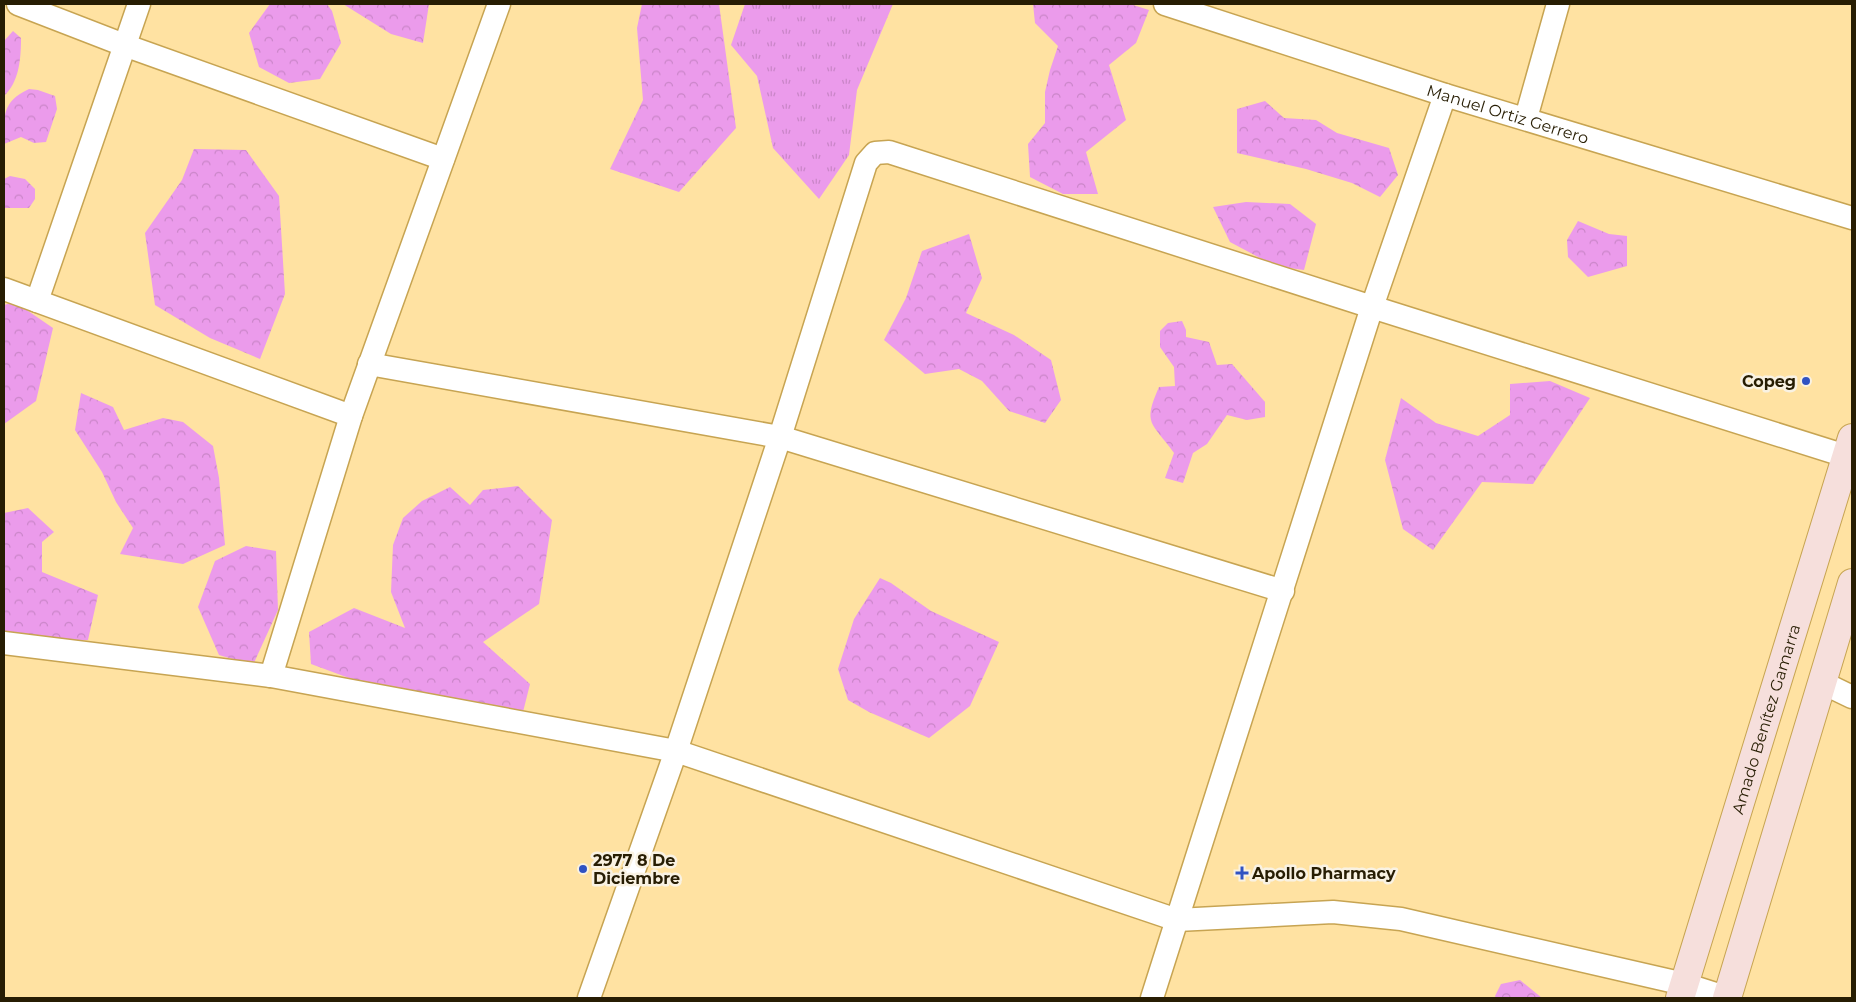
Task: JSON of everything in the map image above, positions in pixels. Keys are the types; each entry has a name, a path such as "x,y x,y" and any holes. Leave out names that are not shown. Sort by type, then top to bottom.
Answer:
{"main road":[{"name":"Amado Benítez Gamarra","path":"1682,991 1850,451"},
{"path":"1727,998 1852,583"}],"street":[{"path":"18,4 124,45 443,159"},
{"path":"37,301 139,4"},
{"path":"271,676 351,416 499,4"},
{"name":"Manuel Ortiz Gerrero","path":"1165,4 1445,95 1852,218"},
{"path":"1526,118 1558,4"},
{"path":"1152,998 1372,307 1445,95"},
{"path":"589,998 676,751 780,437 866,163 875,153 889,152 1372,307 1850,451"},
{"path":"4,289 351,416"},
{"path":"369,364 780,437 1282,590"},
{"path":"4,643 271,676 676,751 1177,920 1333,912 1401,919 1682,991 1727,998"},
{"path":"1823,683 1852,697"}],"green space":[{"path":"270,4 327,4 332,11 341,43 320,79 289,83 259,67 249,33"},
{"path":"343,4 429,4 423,43 391,34"},
{"path":"642,4 719,4 736,128 679,192 610,169 643,100 637,28"},
{"path":"745,4 893,4 857,90 849,155 819,199 773,148 757,76 731,45"},
{"path":"1033,4 1130,4 1149,10 1136,43 1109,65 1126,120 1086,152 1098,194 1063,194 1030,177 1028,144 1045,123 1045,92 1058,46 1035,23"},
{"path":"13,31 21,38 20,62 13,84 4,96 4,41"},
{"path":"29,89 55,96 57,109 46,142 34,143 21,137 4,144 6,111 13,99"},
{"path":"1265,101 1284,118 1316,120 1337,133 1389,148 1398,175 1380,197 1352,183 1306,169 1237,153 1237,109"},
{"path":"194,149 246,150 279,196 285,294 260,359 210,338 155,305 145,233 182,180"},
{"path":"10,176 25,179 35,189 35,199 29,208 4,208 4,179"},
{"path":"1246,202 1290,204 1316,224 1304,270 1275,266 1230,242 1213,207"},
{"path":"1578,221 1609,234 1627,236 1627,266 1588,277 1568,257 1567,240"},
{"path":"969,234 982,278 966,313 1014,335 1051,360 1061,400 1045,423 1009,411 982,381 959,369 925,374 884,340 906,298 922,251"},
{"path":"15,302 53,328 36,401 4,424 4,305"},
{"path":"1182,321 1186,330 1186,337 1209,342 1217,365 1232,364 1265,402 1265,417 1247,420 1227,415 1207,444 1193,453 1183,483 1165,478 1174,453 1155,429 1150,416 1159,387 1175,386 1174,367 1160,347 1160,331 1168,323"},
{"path":"1550,381 1590,398 1533,484 1482,482 1433,550 1403,529 1385,460 1401,398 1436,423 1478,436 1510,415 1510,384"},
{"path":"81,393 113,407 124,430 163,418 183,422 213,446 219,478 225,545 183,564 120,554 133,528 116,502 102,472 75,430"},
{"path":"518,486 552,520 539,604 483,642 530,684 523,712 463,700 376,688 311,664 309,632 354,608 405,628 391,592 393,545 403,518 422,501 450,487 470,505 483,490"},
{"path":"28,508 54,532 42,542 42,572 98,595 88,640 28,641 4,633 4,513"},
{"path":"246,546 276,551 278,610 253,665 219,655 198,607 215,561"},
{"path":"880,578 891,583 931,611 999,642 970,706 929,738 869,712 848,700 838,669 854,619"},
{"path":"1520,980 1542,998 1496,998 1495,996 1501,984"}],"place":[{"name":"Copeg","path":"1806,381"},
{"name":"2977 8 De Diciembre","path":"583,869"},
{"name":"Apollo Pharmacy","path":"1242,873"}]}
